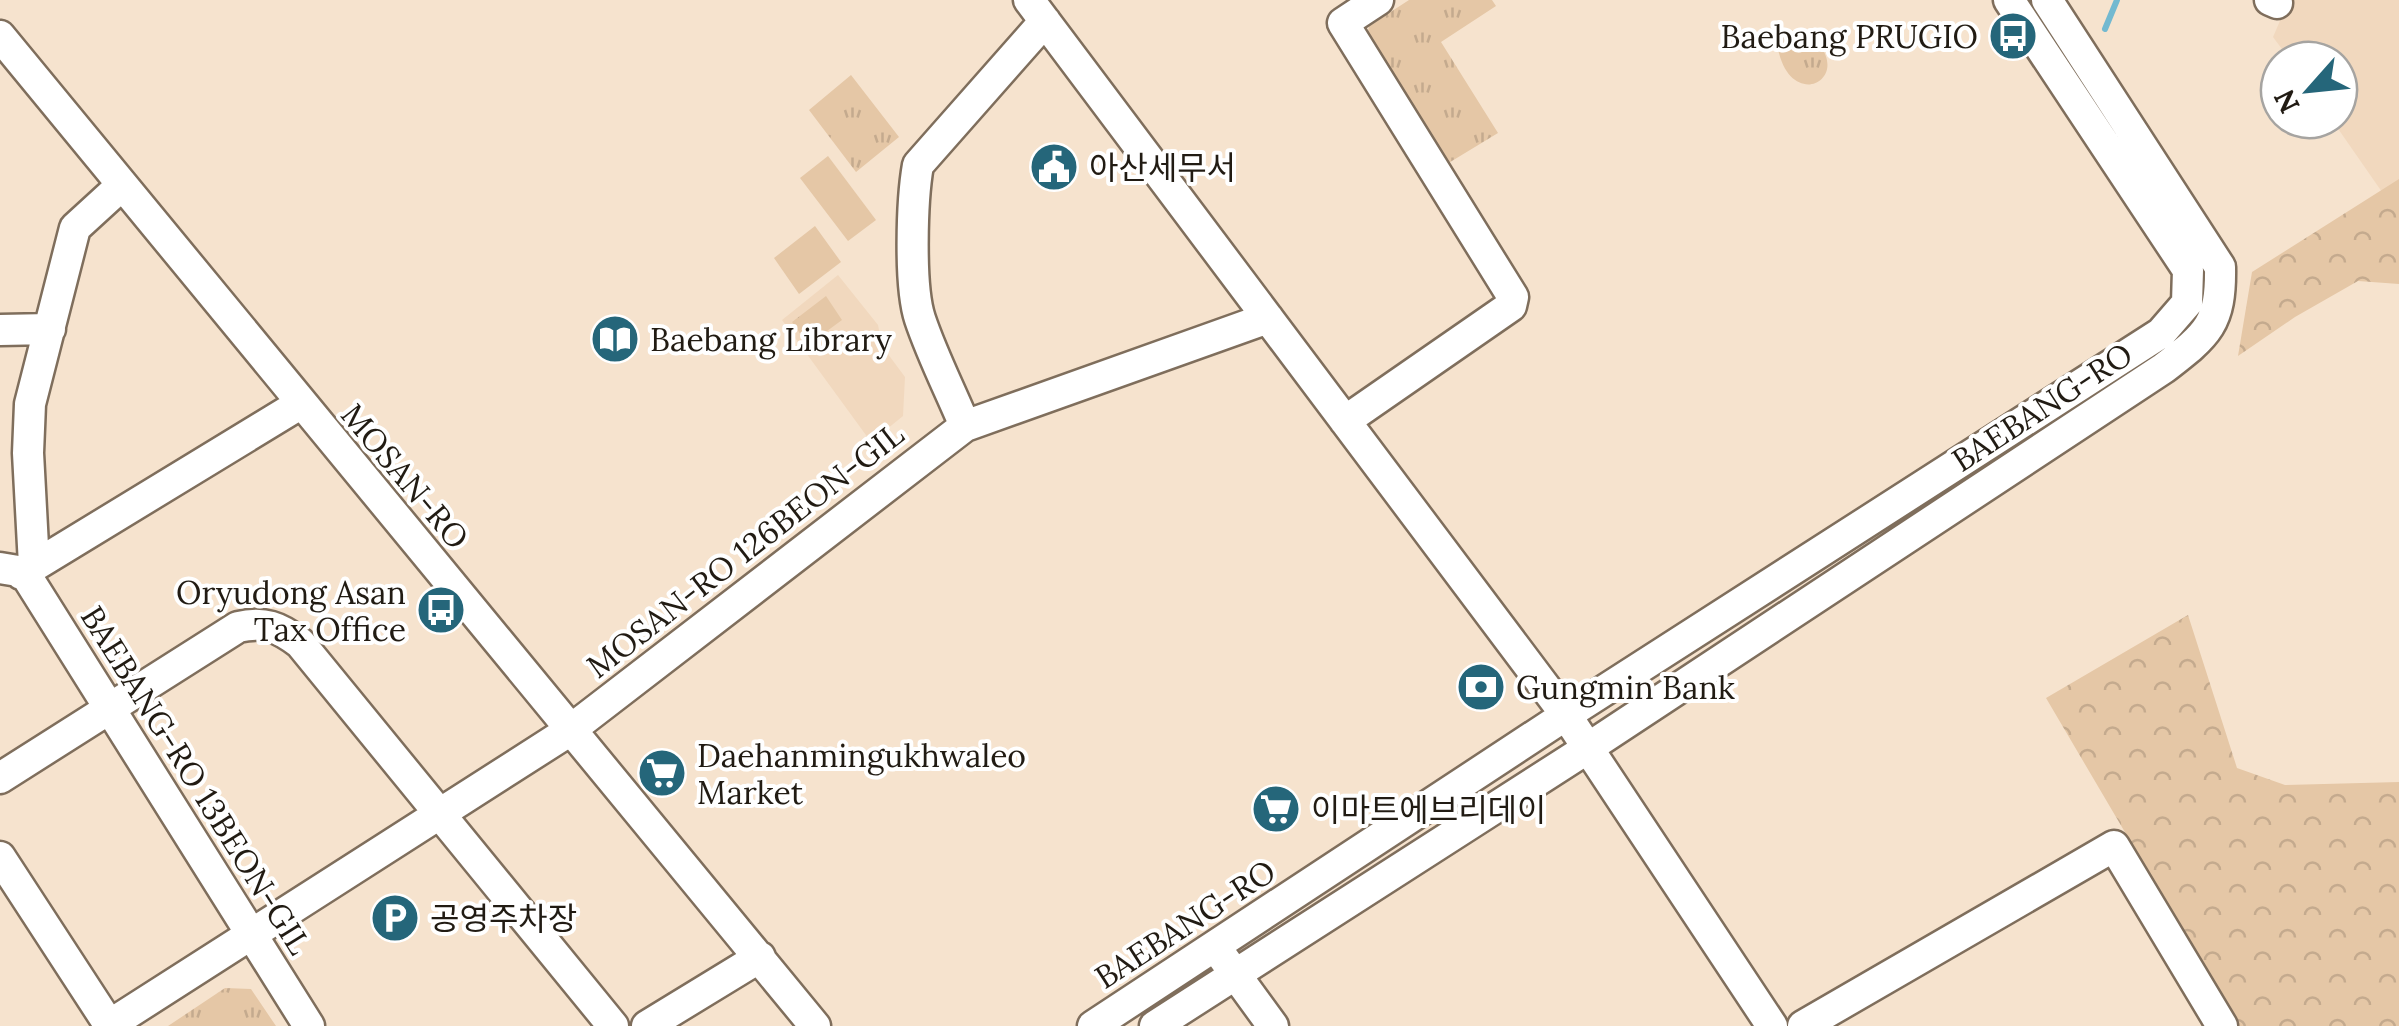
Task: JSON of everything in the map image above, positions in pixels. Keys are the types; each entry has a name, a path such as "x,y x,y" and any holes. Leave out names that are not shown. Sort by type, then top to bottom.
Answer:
{"street":[{"path":"1345,421 1510,306 1513,297 1342,23 1378,0"},
{"name":"BAEBANG-RO","path":"1093,1026 1566,715 2161,333 2187,302 2188,270 2009,0"},
{"name":"BAEBANG-RO","path":"1155,1026 1588,748 2151,377 2201,340 2221,304 2220,267 2047,0"},
{"path":"964,426 915,298 914,186 918,165 1038,11 1566,715 1772,1026"},
{"name":"MOSAN-RO","path":"0,36 815,1026"},
{"path":"15,573 30,404 75,228 122,185"},
{"name":"MOSAN-RO 126BEON-GIL","path":"109,1026 569,731 964,426 1268,318"},
{"path":"0,330 50,329"},
{"path":"15,573 300,404"},
{"name":"BAEBANG-RO 13BEON-GIL","path":"15,573 108,709 309,1026"},
{"path":"0,778 238,626 255,623 280,628 300,642 613,1026"},
{"path":"1803,1026 2114,846 2222,1026"},
{"path":"0,857 109,1026"},
{"path":"1216,946 1232,974 1274,1026"},
{"path":"647,1026 760,957"}],"shaded area":[{"path":"2289,0 2399,0 2399,181 2382,192 2346,140 2359,140 2359,40 2273,37"},
{"path":"838,275 878,325 882,346 905,377 903,416 871,442 782,320"}],"green space":[{"path":"1409,0 1492,0 1496,6 1441,42 1498,133 1442,167 1365,44 1369,26"},
{"path":"1801,28 1820,45 1827,60 1826,73 1818,82 1795,80 1784,67 1777,43 1787,32"},
{"path":"851,75 899,137 856,172 809,110"},
{"path":"828,156 876,220 848,241 800,178"},
{"path":"2399,179 2399,284 2358,281 2238,356 2252,272"},
{"path":"815,226 841,262 799,294 774,258"},
{"path":"826,296 842,320 808,345 792,322"},
{"path":"2188,615 2237,768 2285,785 2399,782 2399,1026 2239,1026 2046,698"},
{"path":"225,988 251,989 276,1026 168,1026"}],"waterway":[{"path":"2105,29 2117,0"}],"place":[{"name":"Baebang PRUGIO","path":"2013,36"},
{"name":"아산세무서","path":"1054,167"},
{"name":"Baebang Library","path":"615,339"},
{"name":"Oryudong Asan Tax Office","path":"441,610"},
{"name":"Gungmin Bank","path":"1481,687"},
{"name":"Daehanmingukhwaleo Market","path":"662,773"},
{"name":"이마트에브리데이","path":"1276,809"},
{"name":"공영주차장","path":"395,918"}]}
